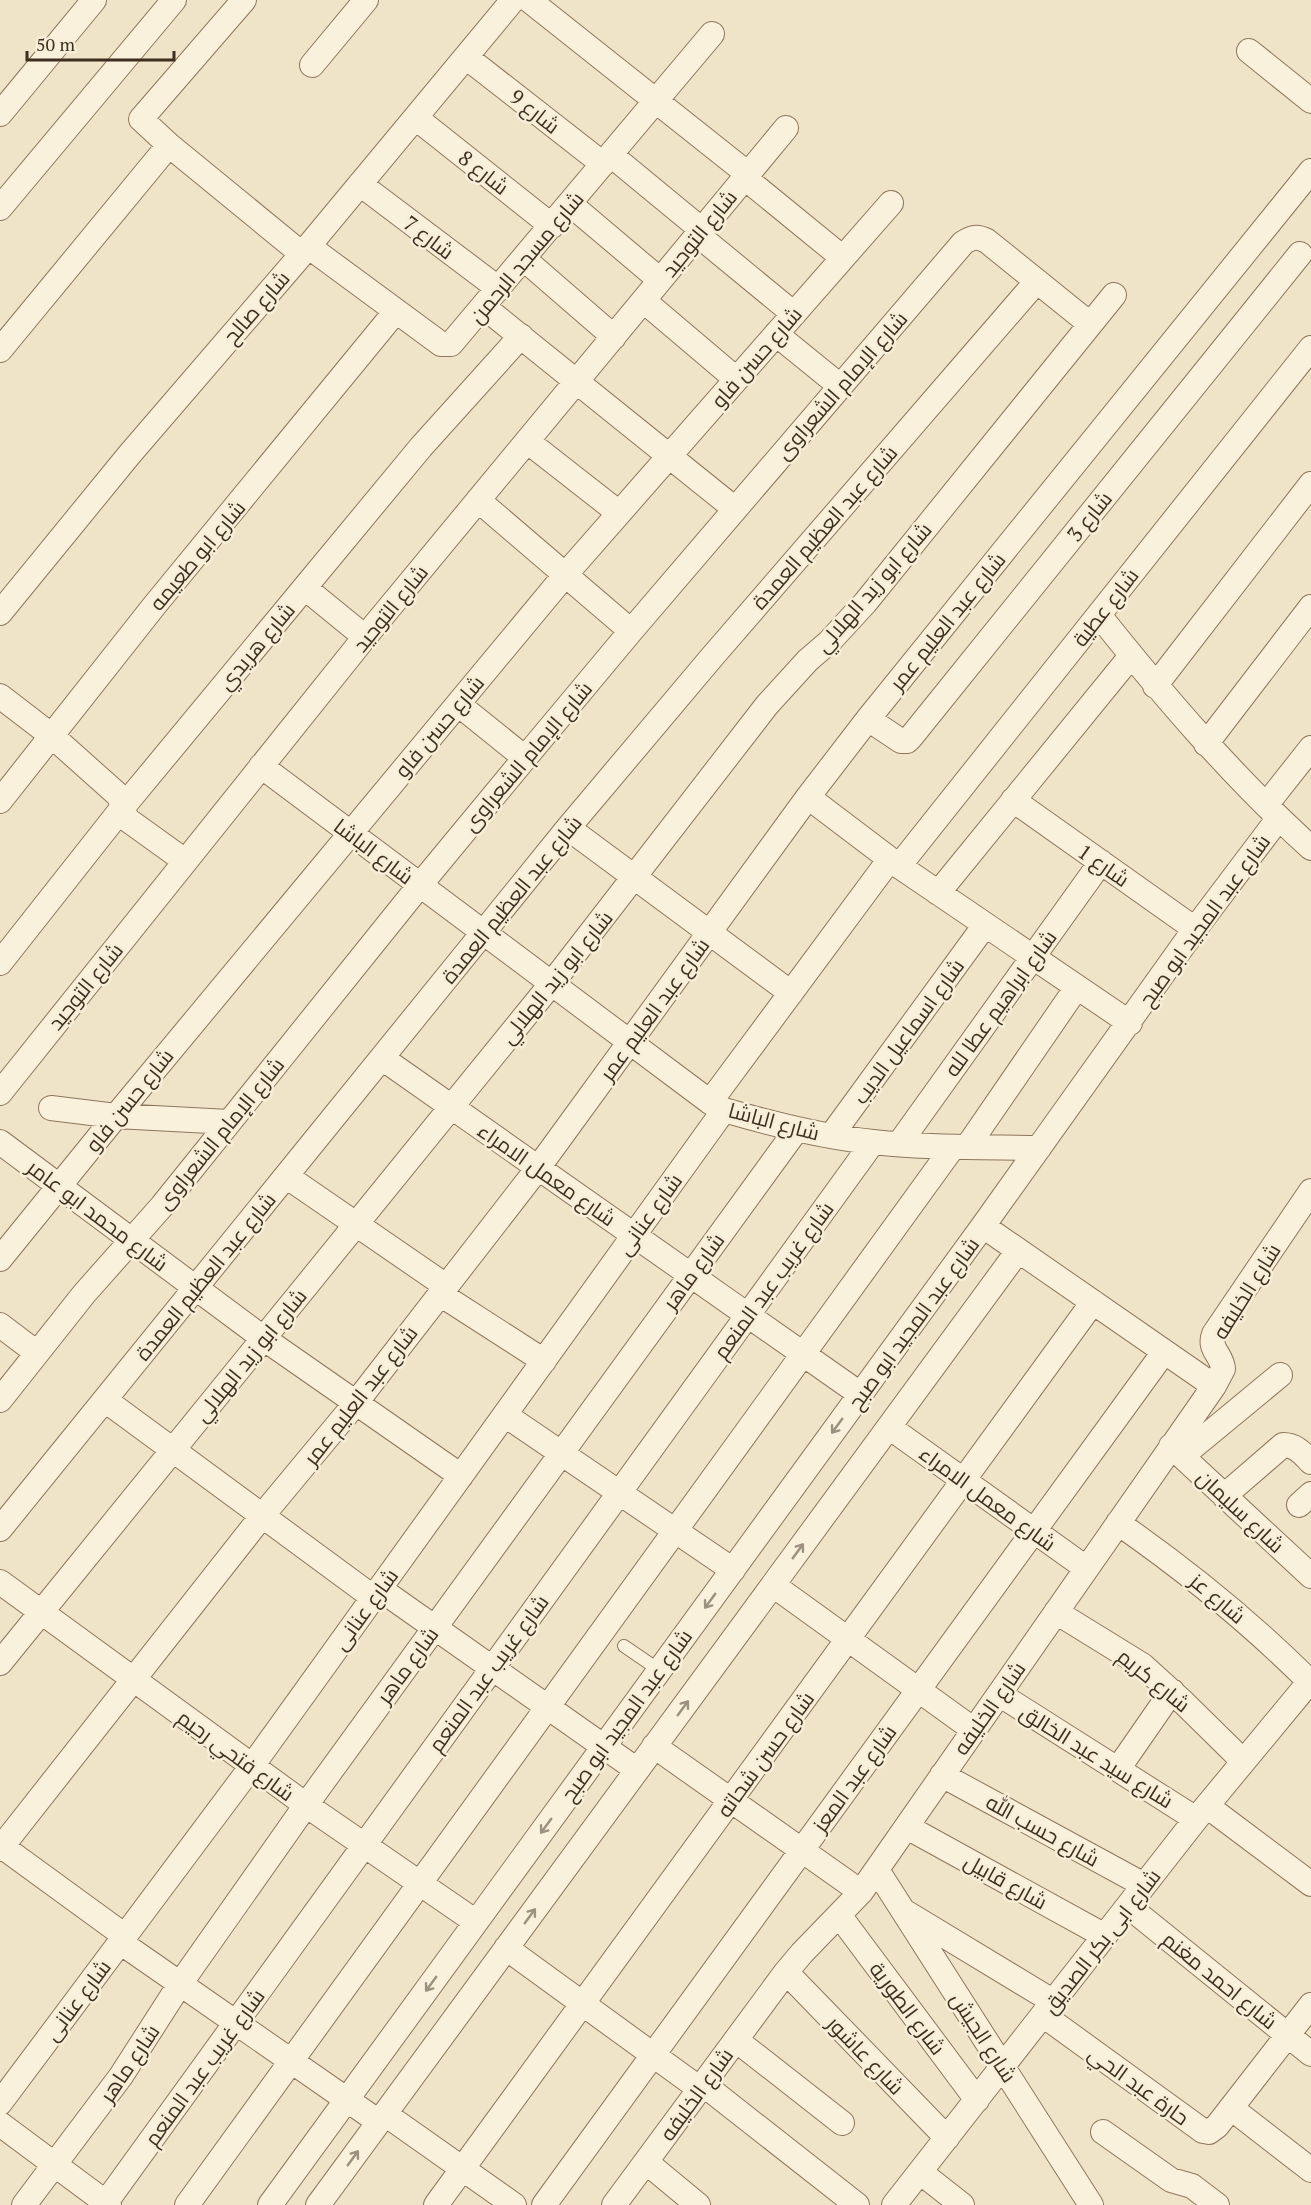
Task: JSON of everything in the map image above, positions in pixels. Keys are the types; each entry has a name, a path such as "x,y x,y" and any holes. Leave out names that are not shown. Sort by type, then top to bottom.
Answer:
{"street":[{"path":"0,114 94,0"},
{"path":"0,208 174,0"},
{"name":"شارع مسجد الرحمن","path":"244,0 144,113 141,118 143,122 169,145 305,250 441,344 446,345 455,341 712,34"},
{"path":"312,65 366,0"},
{"name":"شارع صالح","path":"0,613 129,455 305,250 513,0"},
{"path":"529,0 656,101 843,258"},
{"path":"1249,51 1311,101"},
{"name":"شارع 9","path":"466,57 607,160 700,232 794,314"},
{"name":"شارع 8","path":"416,118 552,226"},
{"name":"شارع التوحيد","path":"0,1093 365,637 786,128"},
{"path":"0,350 169,145"},
{"name":"شارع عبد العليم عمر","path":"1,1847 262,1516 355,1404 538,1168 808,797 868,719 1311,171"},
{"name":"شارع 7","path":"360,184 491,298 521,336 735,509"},
{"name":"شارع حسن فاو","path":"0,1259 565,575 891,203"},
{"path":"570,204 660,280"},
{"name":"شارع الإمام الشعراوى","path":"0,1400 525,758 963,243 970,238 979,237 987,241 1090,324"},
{"name":"شارع 3","path":"868,719 901,741 911,737 1300,254"},
{"path":"524,259 614,337"},
{"name":"شارع عبد العظيم العمدة","path":"0,1529 568,828 712,657 1037,281"},
{"name":"شارع ابو زيد الهلالي","path":"0,1663 552,983 768,705 808,660 835,636 865,603 1114,295"},
{"path":"644,301 736,379"},
{"name":"شارع ابو طعيمه","path":"0,801 154,606 396,311"},
{"path":"776,334 840,386"},
{"name":"شارع هريدي","path":"0,963 123,807 442,422 521,336"},
{"name":"شارع عطية","path":"894,863 1099,615 1311,348"},
{"path":"527,441 619,513"},
{"path":"1155,686 1311,484"},
{"path":"478,500 631,631"},
{"path":"305,588 365,637"},
{"path":"1206,744 1311,607"},
{"path":"1099,615 1155,686 1206,744 1272,812 1311,848"},
{"path":"938,893 1131,656"},
{"path":"0,696 52,736 117,794 128,820 185,861"},
{"path":"458,704 525,758"},
{"name":"شارع عبد المجيد ابو صبح","path":"270,2205 1130,1023 1195,929 1311,748"},
{"name":"شارع الباشا","path":"261,766 717,1106 797,1129 873,1142 960,1147 1039,1148"},
{"path":"808,797 894,863 1130,1023"},
{"name":"شارع 1","path":"1014,800 1195,929"},
{"path":"568,828 791,993"},
{"name":"شارع ابراهيم عطا لله","path":"899,1144 1101,862"},
{"name":"شارع عنانى","path":"0,2103 252,1766 377,1593 634,1235 791,993 894,863"},
{"name":"شارع اسماعيل الديب","path":"831,1136 985,925"},
{"path":"186,2205 803,1354 960,1147 1077,987"},
{"name":"شارع معمل الامراء","path":"382,1058 860,1394"},
{"path":"51,1108 116,1116 229,1122"},
{"name":"شارع ماهر","path":"24,2205 121,2076 180,1984 306,1805 797,1129"},
{"name":"شارع محمد ابو عامر","path":"0,1142 263,1338 461,1476"},
{"name":"شارع غريب عبد المنعم","path":"106,2204 873,1142"},
{"path":"286,1176 544,1361"},
{"name":"شارع الخليفه","path":"614,2205 786,1972 861,1892 1118,1523 1177,1451 1224,1369 1212,1345 1214,1334 1309,1198"},
{"name":"شارع عبد المجيد ابو صبح","path":"983,1226 1214,1386"},
{"name":"شارع عبد المجيد ابو صبح","path":"318,2205 1018,1251"},
{"name":"شارع حسن شحاته","path":"436,2205 1093,1302"},
{"path":"0,1325 37,1353"},
{"name":"شارع عبد المعز","path":"544,2205 1164,1352"},
{"path":"1177,1451 1280,1375"},
{"path":"105,1400 262,1516 377,1593 434,1627 637,1770"},
{"path":"505,1415 733,1570"},
{"name":"شارع معمل الامراء","path":"889,1427 1086,1568"},
{"path":"1224,1496 1283,1445 1290,1445 1304,1455"},
{"name":"شارع سليمان","path":"1177,1451 1311,1576"},
{"name":"شارع عز","path":"1118,1523 1170,1559 1268,1640 1307,1692"},
{"name":"شارع فتحي رحيم","path":"0,1582 306,1805 476,1922"},
{"path":"773,1586 974,1730"},
{"name":"شارع كريم","path":"1056,1612 1142,1665 1172,1691 1243,1761"},
{"path":"1118,1769 1172,1691"},
{"name":"شارع ابى بكر الصديق","path":"894,2205 1201,1812 1243,1761 1307,1692"},
{"name":"شارع سيد عبد الخالق","path":"999,1694 1118,1769 1201,1812 1311,1884"},
{"path":"654,1746 861,1892"},
{"name":"شارع حسب الله","path":"942,1775 1144,1885"},
{"name":"شارع قابيل","path":"907,1827 1105,1936"},
{"path":"1,1847 180,1984 346,2100 382,2118 462,2168 513,2205"},
{"name":"شارع الجيش","path":"877,1870 1090,2205"},
{"name":"شارع احمد مغنم","path":"1128,1906 1311,2054"},
{"name":"حارة عبد الحي","path":"903,1910 1048,2009 1203,2131 1214,2130 1311,2005"},
{"name":"شارع الطورية","path":"839,1915 977,2100"},
{"path":"506,1948 653,2055 701,2086 857,2205"},
{"name":"شارع عاشور","path":"786,1972 947,2138"},
{"path":"736,2040 842,2124"},
{"path":"1231,2108 1311,2170"},
{"path":"0,2124 106,2204"},
{"path":"1103,2132 1171,2180 1192,2186 1217,2205"},
{"path":"646,2162 698,2205"},
{"path":"920,2172 962,2205"}],"lane":[{"path":"624,1646 659,1670"}]}
